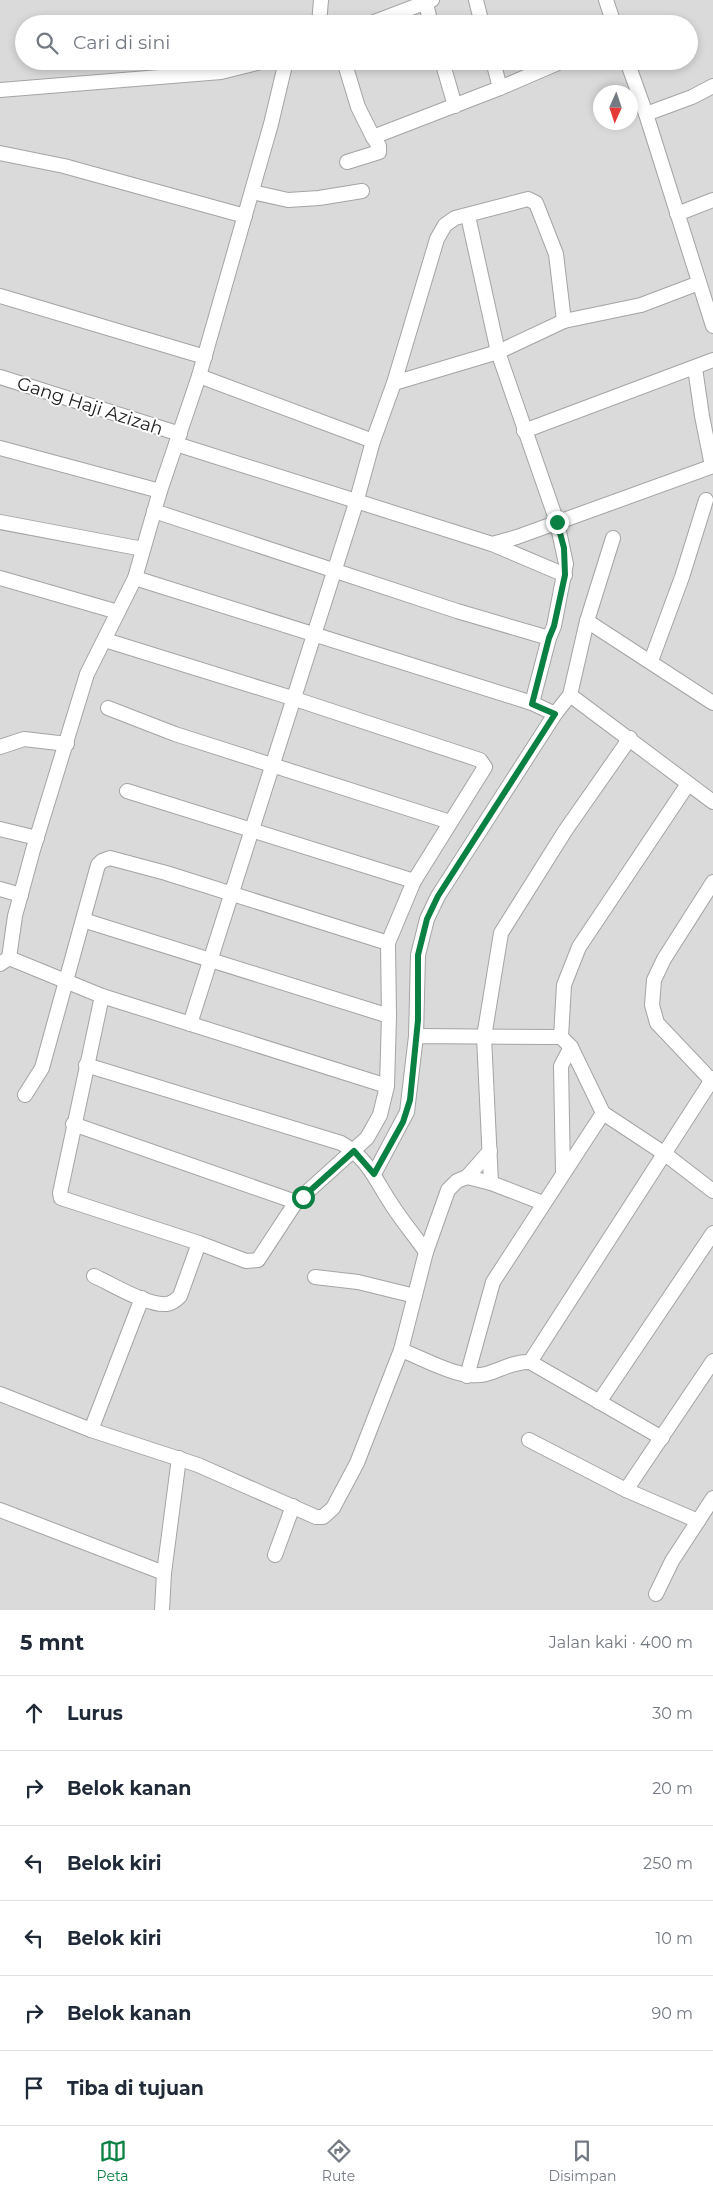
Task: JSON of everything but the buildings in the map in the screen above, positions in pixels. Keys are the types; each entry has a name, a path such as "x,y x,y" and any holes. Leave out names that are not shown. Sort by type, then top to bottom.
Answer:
{"street":[{"path":"320,15 321,0"},
{"path":"476,0 480,15"},
{"path":"606,0 611,15"},
{"path":"392,15 427,1 430,15"},
{"path":"0,90 229,70"},
{"path":"284,70 271,124 205,357 160,491 135,578 86,678 37,838 5,961 66,981 102,996 387,1086"},
{"path":"347,70 358,107 379,146 379,152 347,162"},
{"path":"445,70 455,106"},
{"path":"495,70 500,88"},
{"path":"373,137 542,70"},
{"path":"630,70 713,326"},
{"path":"646,114 692,97 713,86"},
{"path":"0,153 64,166 245,216"},
{"path":"252,192 288,200 319,198 362,191"},
{"path":"190,1024 209,958 356,503 373,441 394,382 437,239 445,225 456,218 528,199 536,203 556,254 564,322"},
{"path":"677,214 713,200"},
{"path":"468,216 498,352 557,522 564,548 565,575 534,704"},
{"path":"394,382 498,352 564,322 641,305 699,283"},
{"path":"0,296 205,357"},
{"path":"524,431 713,360"},
{"path":"492,544 713,466 702,416 695,368"},
{"path":"199,376 373,441"},
{"name":"Gang Haji Azizah","path":"0,377 356,503 492,544 565,575"},
{"path":"0,448 160,491"},
{"path":"652,661 682,577 706,500"},
{"path":"154,511 457,611 549,638"},
{"path":"0,522 143,548"},
{"path":"372,1171 407,1112 416,1036 418,955 427,919 438,896 553,712 570,695 587,621 613,538"},
{"path":"0,578 118,612"},
{"path":"135,578 534,704 553,712"},
{"path":"587,621 713,701"},
{"path":"102,996 73,1124 60,1193 61,1198 200,1243 246,1261 258,1260 296,1202 357,1153 380,1115 387,1086 389,1016 388,943 414,881 485,770 482,762 292,698 105,640"},
{"path":"570,695 630,738 713,802"},
{"path":"108,708 175,734 450,822"},
{"path":"491,1183 484,1037 501,932 564,831 630,738"},
{"path":"0,748 24,739 67,744"},
{"path":"563,1173 562,1066 566,1042 564,986 579,947 688,784"},
{"path":"127,790 414,881"},
{"path":"0,829 37,838"},
{"path":"25,1095 42,1068 98,865 102,861 110,858 166,873 388,943"},
{"path":"530,1362 712,1079 657,1023 652,1005 654,980 664,959 713,882"},
{"path":"0,889 21,895"},
{"path":"83,920 389,1016"},
{"path":"416,1036 484,1037 566,1042"},
{"path":"566,1042 603,1113 665,1154 713,1191"},
{"path":"86,1065 341,1143 357,1153 372,1171 391,1205 426,1252"},
{"path":"467,1376 491,1286 603,1113"},
{"path":"73,1124 296,1202"},
{"path":"0,1394 91,1430 179,1458 230,1478 316,1517 329,1514 357,1463 401,1350 426,1252 448,1190 458,1181 468,1177 490,1151"},
{"path":"468,1177 491,1183 543,1203"},
{"path":"599,1402 713,1233"},
{"path":"94,1276 142,1298 166,1304 173,1302 180,1296 200,1243"},
{"path":"315,1277 358,1282 415,1296"},
{"path":"91,1430 142,1298"},
{"path":"401,1350 467,1376 485,1374 517,1362 530,1362 662,1438"},
{"path":"626,1490 713,1361"},
{"path":"529,1440 626,1490 698,1521"},
{"path":"162,1610 164,1573 179,1458"},
{"path":"656,1594 672,1561 713,1498"},
{"path":"275,1556 293,1506"},
{"path":"0,1510 164,1573"}],"shaded area":[{"path":"0,0 713,0 713,1610 0,1610"}],"route":[{"path":"303,1197 354,1151 374,1174 407,1112 410,1100 418,1020 418,955 427,919 438,896 555,714 532,704 549,638 554,626 565,575 564,548 557,522"}]}
